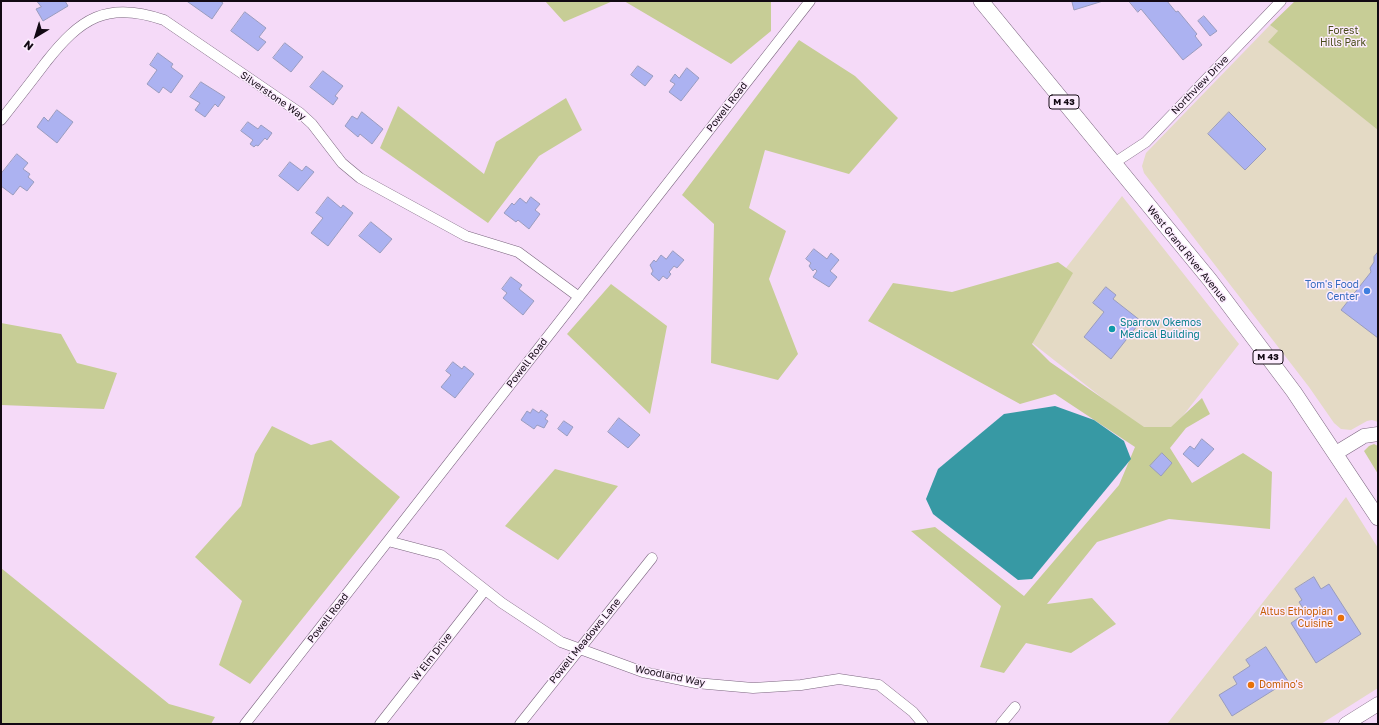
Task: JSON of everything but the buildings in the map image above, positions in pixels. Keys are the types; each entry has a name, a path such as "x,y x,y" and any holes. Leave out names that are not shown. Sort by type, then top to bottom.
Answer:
{"main road":[{"name":"West Grand River Avenue","path":"981,1 1210,280 1294,392 1378,518"}],"street":[{"name":"Powell Road","path":"244,724 810,1"},
{"name":"Northview Drive","path":"1114,163 1146,142 1281,1"},
{"name":"Silverstone Way","path":"1,120 66,37 89,17 111,10 131,9 150,13 164,20 300,113 312,124 342,163 358,177 466,236 518,252 579,297"},
{"path":"1336,453 1364,436 1378,434"},
{"name":"Woodland Way","path":"388,541 441,555 502,603 561,642 643,672 696,683 753,688 802,685 839,679 879,685 913,712 923,724"},
{"name":"Powell Meadows Lane","path":"520,724 578,648 652,558"},
{"name":"W Elm Drive","path":"380,724 485,590"},
{"path":"1346,724 1378,704"},
{"path":"1001,724 1015,707"}],"shaded area":[{"path":"1270,25 1378,109 1378,422 1372,420 1367,421 1351,430 1341,429 1334,423 1309,387 1144,173 1142,166 1146,153"},
{"path":"1122,196 1239,344 1161,444 1017,331"},
{"path":"1055,406 1094,420 1124,441 1131,459 1032,579 1018,580 933,514 926,499 938,469 1004,414"},
{"path":"1346,497 1378,548 1378,688 1321,724 1167,724"}],"green space":[{"path":"545,1 613,1 564,22"},
{"path":"624,1 771,1 771,31 731,64"},
{"name":"Forest Hills Park","path":"1295,1 1378,1 1378,130 1268,42 1278,31 1270,25"},
{"path":"799,40 855,76 898,118 849,174 765,150 749,208 786,231 769,279 798,354 778,380 711,363 714,224 682,195"},
{"path":"566,98 582,130 539,156 488,223 380,148 398,106 484,174 496,142"},
{"path":"1058,262 1073,273 1032,344 1050,362 1144,427 1171,427 1202,398 1210,414 1186,428 1170,448 1192,483 1243,453 1272,472 1270,529 1169,519 1097,542 1047,604 1092,598 1116,624 1071,653 1026,643 1004,673 980,667 1001,606 911,531 935,527 1024,596 1119,485 1135,447 1055,394 1020,404 868,321 893,283 952,292"},
{"path":"611,284 667,326 650,414 567,334"},
{"path":"1,323 61,334 77,363 117,373 104,409 1,405"},
{"path":"272,426 311,445 331,440 400,497 250,684 219,665 242,601 195,557 241,506 255,454"},
{"path":"1374,444 1378,446 1378,474 1364,451 1369,446"},
{"path":"555,469 618,486 558,560 505,526"},
{"path":"1,568 169,704 215,717 211,724 1,724"}],"place":[{"name":"Tom's Food Center","path":"1367,291"},
{"name":"Sparrow Okemos Medical Building","path":"1112,329"},
{"name":"Altus Ethiopian Cuisine","path":"1341,618"},
{"name":"Domino's","path":"1251,685"}]}
